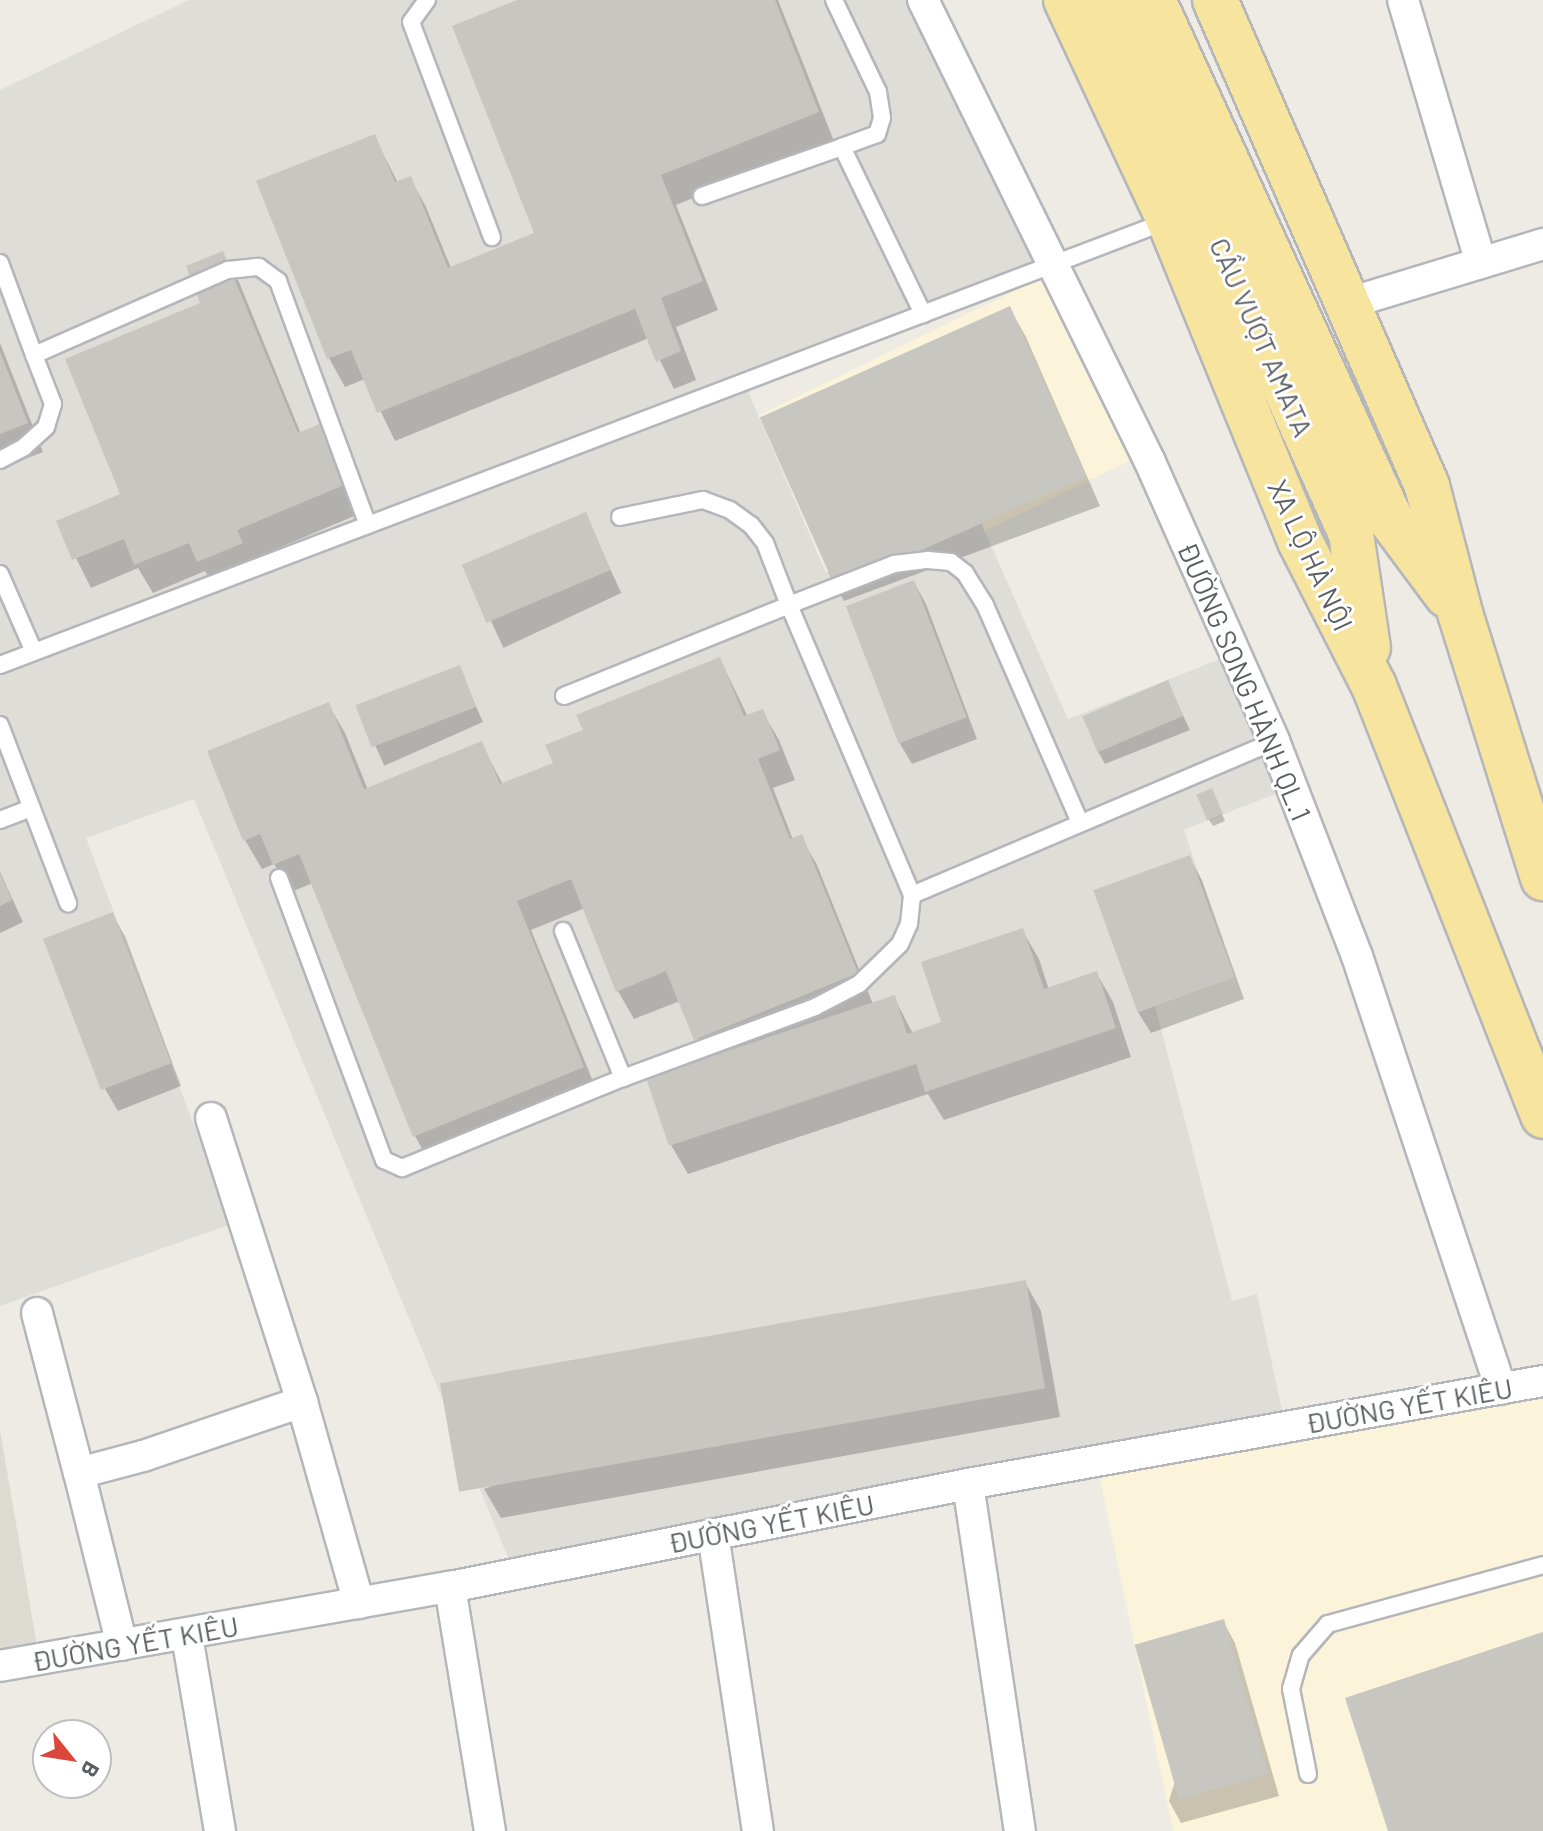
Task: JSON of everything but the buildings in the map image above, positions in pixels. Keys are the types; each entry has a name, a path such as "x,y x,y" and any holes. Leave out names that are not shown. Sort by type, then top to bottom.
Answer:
{"highway":[{"name":"XA LỘ HÀ NỘI","path":"1066,0 1169,220 1300,541 1374,686 1543,1116"},
{"name":"CẦU VƯỢT AMATA","path":"1110,0 1371,527 1460,613"},
{"name":"CẦU VƯỢT AMATA","path":"1153,0 1371,527 1374,686"},
{"path":"1215,0 1427,486 1460,613 1543,878"}],"street":[{"name":"ĐƯỜNG SONG HÀNH QL.1","path":"923,0 1150,462 1274,741 1357,956 1501,1389"},
{"path":"1403,0 1481,263"},
{"path":"1349,303 1543,244"},
{"path":"211,1118 302,1402 359,1603"},
{"path":"37,1313 122,1645"},
{"name":"ĐƯỜNG YẾT KIÊU","path":"0,1666 187,1636 968,1484 1543,1381"},
{"path":"79,1473 143,1456 302,1402"},
{"path":"968,1484 1020,1831"},
{"path":"713,1534 758,1831"},
{"path":"450,1587 490,1831"},
{"path":"187,1636 220,1831"}],"lane":[{"path":"427,0 411,22 492,237"},
{"path":"702,196 877,134 882,118 878,92 834,0"},
{"path":"842,147 923,314"},
{"path":"0,665 1169,220"},
{"path":"0,263 53,404 46,427 24,447 0,460"},
{"path":"34,355 228,270 259,267 278,281 368,525"},
{"path":"279,878 384,1160 402,1168 623,1078 815,1007 859,984 900,944 909,924 912,895 765,543 751,525 730,510 703,500 620,517"},
{"path":"564,696 894,564 928,560 951,562 965,573 985,605 1080,822"},
{"path":"0,574 34,652"},
{"path":"0,725 68,903"},
{"path":"912,895 1274,741"},
{"path":"0,820 32,808"},
{"path":"563,931 623,1078"},
{"path":"1308,1774 1291,1689 1301,1655 1328,1624 1543,1565"}],"shaded area":[{"path":"189,0 909,0 1039,261 122,610 747,389 826,573 978,516 1068,719 1223,658 1280,792 1184,830 1234,977 1155,1006 1232,1301 1257,1294 1283,1415 510,1562 194,799 86,838 231,1224 0,1306 0,90"},
{"path":"1045,276 1134,458 847,598 758,416"},
{"path":"1543,1394 1543,1831 1173,1831 1099,1474"},
{"path":"0,1430 37,1646 0,1652"}]}
